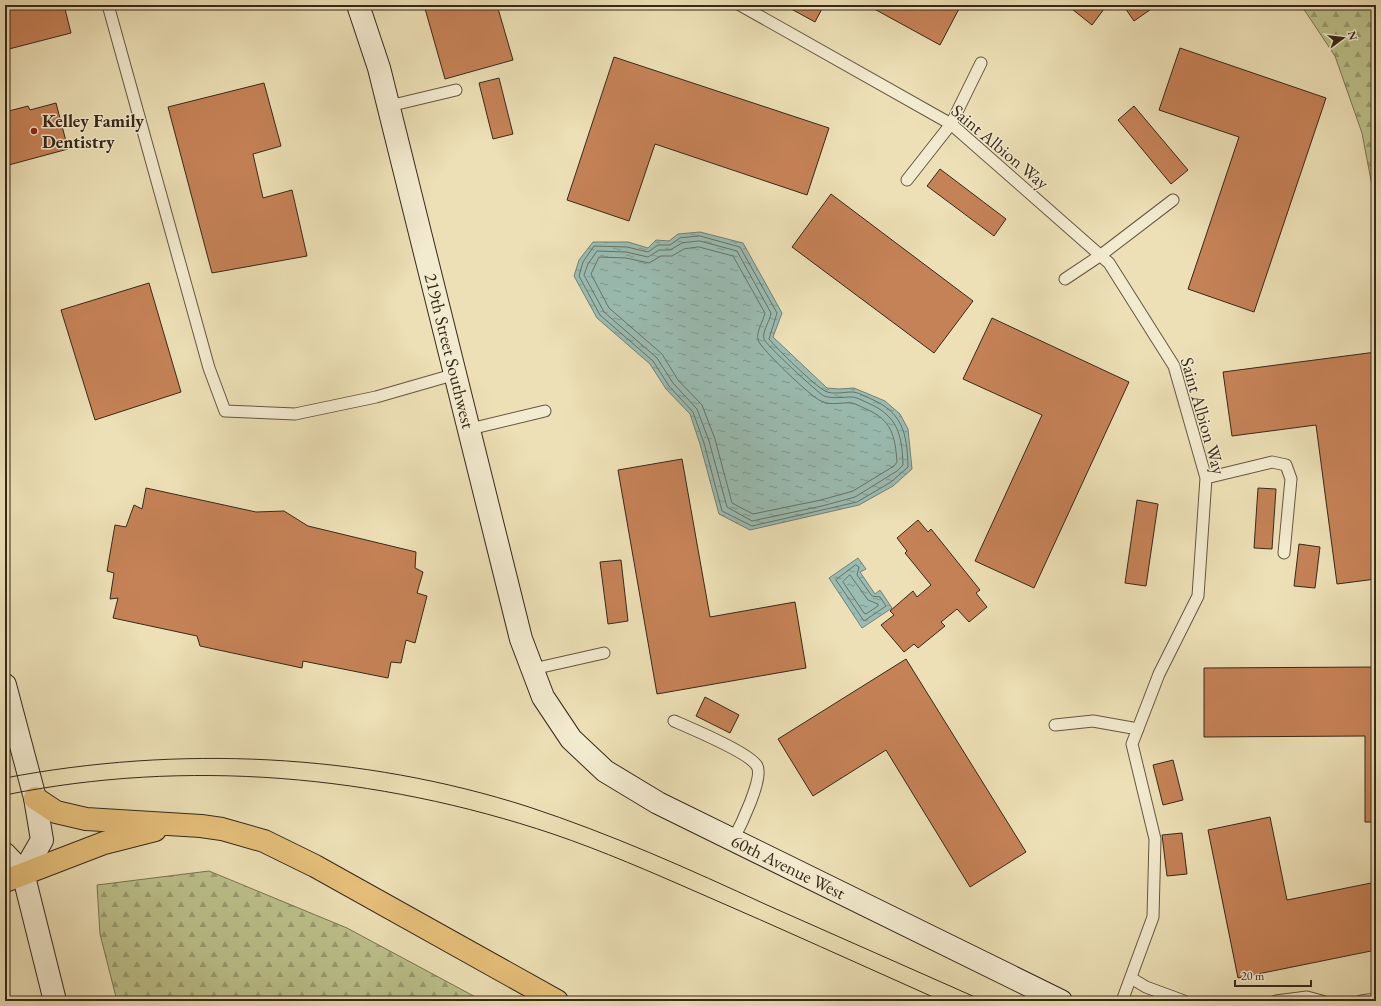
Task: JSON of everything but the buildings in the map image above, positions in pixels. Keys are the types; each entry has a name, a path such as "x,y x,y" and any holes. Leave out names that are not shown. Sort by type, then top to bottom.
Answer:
{"highway":[{"path":"35,798 56,812 86,819 222,829 264,841 315,866 557,1001"},
{"path":"14,877 104,843 178,825"}],"street":[{"name":"219th Street Southwest","path":"358,5 379,68 389,106 522,639 543,697"},
{"path":"5,685 35,798 42,840 14,877"},
{"name":"60th Avenue West","path":"543,697 571,739 605,771 658,803 1061,1001"},
{"path":"5,854 14,877 54,1001"}],"lane":[{"path":"108,5 206,360 225,411 295,414 376,397 456,374"},
{"name":"Saint Albion Way","path":"740,5 951,124 1109,263 1174,366 1206,478 1198,596 1159,674 1132,744"},
{"path":"907,180 951,124 981,63"},
{"path":"389,106 456,90"},
{"path":"1065,279 1100,255 1173,200"},
{"path":"470,429 545,411"},
{"path":"1206,478 1272,462 1286,466 1291,479 1284,553"},
{"path":"533,669 604,653"},
{"path":"674,721 750,758 757,766 758,775 749,808 733,840"},
{"path":"1055,726 1093,721 1138,729"},
{"path":"1118,725 1132,744 1155,839 1153,917 1122,1001"},
{"path":"1131,978 1146,987 1184,1001"},
{"path":"1276,1001 1307,997 1322,1001"},
{"path":"1361,1001 1376,999"}],"green space":[{"path":"1301,5 1376,5 1376,207 1362,133 1335,56"},
{"path":"209,871 347,928 483,1001 117,1001 100,934 97,885"}],"water":[{"path":"700,232 743,243 782,313 773,337 827,388 854,388 885,401 900,414 908,429 912,469 893,486 859,505 750,530 719,514 700,444 690,414 666,389 650,364 597,318 574,276 579,260 593,242 628,242 648,248 656,240 669,241 678,234"},
{"path":"858,558 866,569 860,572 875,594 880,590 892,608 862,628 829,578"}],"tram line":[{"path":"5,778 70,768 136,761 203,758 269,760 335,765 401,775 465,789 560,817 620,840 984,1001"},
{"path":"5,795 74,784 143,777 212,776 281,778 350,786 419,798 486,814 553,834 590,847 729,906 942,1001"}],"place":[{"name":"Kelley Family Dentistry","path":"34,131"}]}
